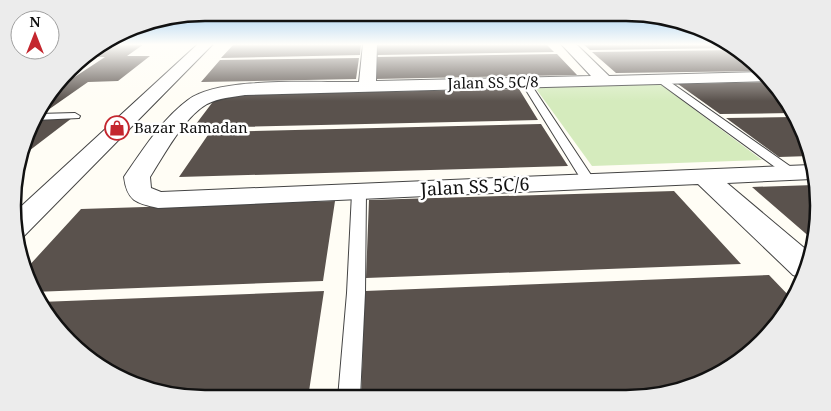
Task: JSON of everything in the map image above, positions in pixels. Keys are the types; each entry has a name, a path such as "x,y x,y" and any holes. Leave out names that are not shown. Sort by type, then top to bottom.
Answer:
{"street":[{"path":"22,221 186,63"},
{"path":"367,86 369,63"},
{"path":"587,63 604,80"},
{"name":"Jalan SS 5C/8","path":"139,192 137,177 168,134 195,104 216,94 245,90 367,86 758,77"},
{"name":"Jalan SS 5C/6","path":"139,192 158,200 359,193 801,172"},
{"path":"704,176 801,263"}],"lane":[{"path":"660,79 801,172"},
{"path":"525,82 589,181"},
{"path":"44,116 75,116"},
{"path":"350,390 356,293 359,193"}],"green space":[{"path":"659,83 762,160 592,166 534,86"}],"building":[{"path":"96,63 141,63 118,81 88,82 48,110 71,79"},
{"path":"217,63 358,63 356,79 201,82"},
{"path":"376,63 566,63 577,75 375,79"},
{"path":"605,63 743,63 752,71 616,73"},
{"path":"762,82 785,113 720,114 678,84"},
{"path":"519,89 538,120 193,128 218,95"},
{"path":"787,117 796,135 803,156 779,157 726,118"},
{"path":"43,118 72,118 30,150"},
{"path":"541,124 568,166 179,177 210,132"},
{"path":"808,185 810,206 807,235 752,187"},
{"path":"674,191 741,264 366,278 369,200"},
{"path":"335,201 323,281 43,292 31,264 81,209"},
{"path":"769,275 787,294 772,318 738,352 696,376 661,386 626,390 361,390 365,291"},
{"path":"324,291 309,390 206,390 181,388 146,380 124,371 93,352 75,336 59,318 48,302"}],"place":[{"name":"Bazar Ramadan","path":"117,128"}]}
